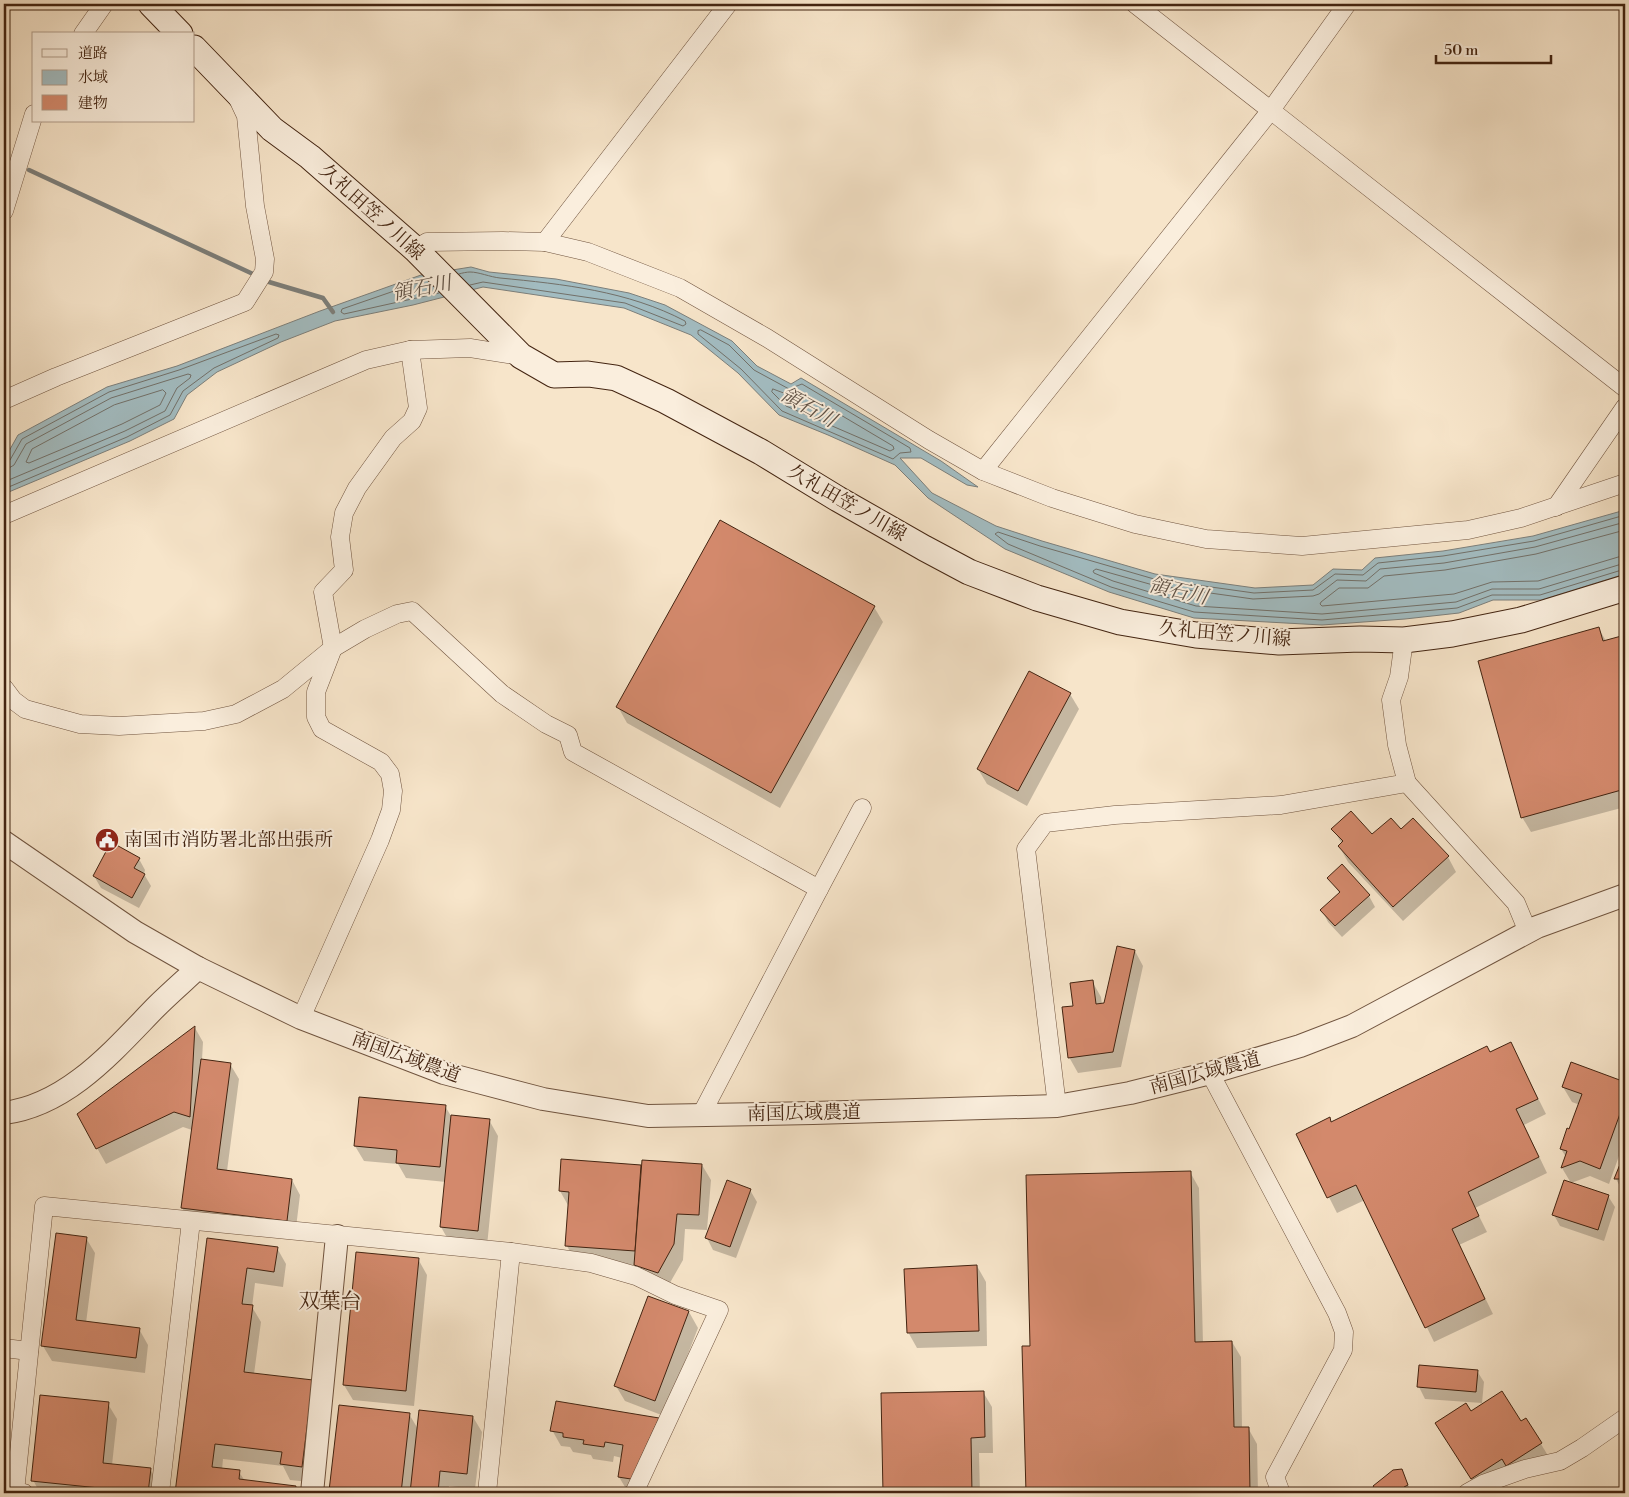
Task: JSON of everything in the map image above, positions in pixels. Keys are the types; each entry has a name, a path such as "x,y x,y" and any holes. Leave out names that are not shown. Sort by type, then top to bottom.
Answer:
{"main road":[{"path":"151,4 178,32"},
{"name":"久礼田笠ノ川線","path":"195,49 272,129 310,157 418,253 515,350 554,375 588,374 616,378 666,401 761,452 838,499 969,572 1037,598 1120,622 1196,635 1279,642 1360,639 1404,640 1452,634 1520,620 1625,588"}],"street":[{"path":"84,32 104,4"},
{"path":"545,242 728,4"},
{"path":"1135,4 1625,388"},
{"path":"982,471 1271,110 1347,4"},
{"path":"4,400 56,377 245,302 264,272 265,259 255,206 246,116 234,90"},
{"path":"4,211 32,120"},
{"path":"418,253 427,242 545,242 588,252 680,288 767,338 929,440 982,471 1052,498 1135,524 1206,539 1302,546 1468,530 1521,518 1625,483"},
{"path":"4,515 366,360 410,350 470,348 515,350"},
{"path":"301,1018 380,840 391,810 393,791 390,774 381,762 322,729 316,717 316,692 333,648 323,592 344,570 340,537 344,513 357,488 393,438 412,421 418,408 410,350"},
{"path":"1556,507 1625,407"},
{"path":"4,688 13,700 25,709 80,724 119,726 204,721 236,714 283,689 333,648 381,621 412,610 502,694 546,724 568,735 574,752 819,889"},
{"path":"1404,640 1399,677 1391,700 1397,746 1407,783 1516,903 1528,932"},
{"path":"1057,1106 1026,849 1045,823 1115,815 1281,805 1407,783"},
{"path":"701,1115 862,808"},
{"name":"南国広域農道","path":"4,842 135,932 198,968 301,1018 444,1073 543,1100 648,1116 1057,1106 1130,1093 1210,1073 1300,1046 1352,1026 1537,927 1625,895"},
{"path":"4,1113 44,1102 78,1081 117,1047 198,968"},
{"path":"1210,1073 1337,1313 1344,1332 1343,1350 1275,1477 1281,1493"},
{"path":"18,1493 29,1351 44,1206 511,1252 592,1263 636,1276 675,1295 719,1310 634,1493"},
{"path":"160,1493 191,1221"},
{"path":"312,1493 337,1236"},
{"path":"487,1493 511,1252"},
{"path":"4,1348 29,1351"},
{"path":"1467,1493 1483,1484 1526,1469 1560,1461 1625,1418"}],"water":[{"name":"領石川","path":"471,267 489,272 556,279 629,293 665,305 732,341 757,366 791,384 801,378 941,461 978,487 967,485 921,458 900,458 932,493 996,526 1155,574 1255,588 1313,585 1333,569 1362,570 1375,558 1443,551 1533,536 1625,510 1625,574 1541,600 1493,600 1459,613 1405,619 1322,625 1194,618 1109,592 1005,549 928,498 895,465 779,415 738,373 691,335 624,308 483,287 413,305 335,321 281,342 217,372 187,395 174,419 130,441 4,494 4,460 18,435 107,387 177,366 320,311 421,275"}],"building":[{"path":"720,520 875,606 771,793 616,707"},
{"path":"1599,627 1603,641 1625,635 1625,789 1521,818 1478,661"},
{"path":"1029,671 1071,693 1018,791 977,769"},
{"path":"1351,811 1372,834 1391,818 1401,829 1413,818 1449,856 1393,907 1338,846 1343,841 1331,829"},
{"path":"111,842 140,858 134,868 145,874 132,898 93,876"},
{"path":"1342,864 1370,895 1335,926 1320,910 1340,892 1327,878"},
{"path":"1117,946 1135,950 1113,1052 1068,1058 1062,1007 1073,1006 1070,983 1093,980 1096,1004 1104,1003"},
{"path":"195,1026 190,1117 174,1112 96,1149 77,1114"},
{"path":"1511,1042 1538,1099 1516,1109 1539,1157 1468,1192 1479,1216 1452,1229 1485,1299 1425,1328 1356,1185 1327,1198 1296,1134 1330,1117 1331,1122 1487,1046 1490,1052"},
{"path":"201,1059 231,1063 217,1169 292,1179 287,1221 181,1208"},
{"path":"1571,1062 1625,1082 1625,1100 1600,1169 1580,1161 1561,1168 1567,1151 1560,1149 1582,1094 1562,1087"},
{"path":"359,1097 446,1105 440,1167 396,1163 397,1150 354,1146"},
{"path":"451,1115 490,1119 478,1231 440,1227"},
{"path":"1625,1152 1625,1179 1614,1179"},
{"path":"561,1159 641,1165 635,1251 565,1246 569,1192 559,1191"},
{"path":"642,1160 702,1164 699,1215 677,1214 674,1244 658,1273 634,1265"},
{"path":"1191,1171 1195,1342 1232,1341 1234,1427 1249,1427 1250,1493 1026,1493 1022,1346 1030,1346 1026,1175"},
{"path":"727,1180 751,1189 730,1247 705,1238"},
{"path":"1564,1180 1609,1195 1598,1230 1552,1215"},
{"path":"56,1233 87,1237 76,1320 140,1328 136,1358 41,1346"},
{"path":"207,1238 278,1247 274,1272 247,1268 242,1304 253,1305 244,1372 313,1380 302,1467 280,1464 282,1452 215,1444 212,1467 240,1470 239,1479 296,1486 295,1493 175,1493"},
{"path":"356,1252 419,1258 406,1391 343,1385"},
{"path":"977,1265 979,1331 907,1333 904,1269"},
{"path":"648,1296 689,1311 655,1401 614,1386"},
{"path":"1419,1365 1478,1370 1476,1392 1417,1387"},
{"path":"984,1391 985,1437 971,1438 972,1493 883,1493 881,1393"},
{"path":"1502,1391 1521,1421 1526,1418 1542,1443 1506,1466 1502,1459 1471,1479 1435,1423 1466,1403 1471,1411"},
{"path":"40,1395 109,1402 103,1463 151,1468 148,1493 31,1481"},
{"path":"556,1401 659,1418 631,1479 618,1477 623,1445 605,1442 604,1447 583,1444 584,1440 563,1437 563,1433 550,1431"},
{"path":"339,1405 410,1413 401,1493 329,1491"},
{"path":"419,1410 473,1416 467,1474 440,1471 438,1493 410,1493"},
{"path":"1402,1469 1408,1485 1404,1487 1407,1493 1378,1493 1373,1486 1393,1470"}],"waterway":[{"path":"4,160 10,163"},
{"path":"29,170 253,274"},
{"path":"269,282 323,298 333,312"}],"place":[{"name":"南国市消防署北部出張所","path":"107,840"}],"district":[{"name":"双葉台","path":"330,1302"}]}
